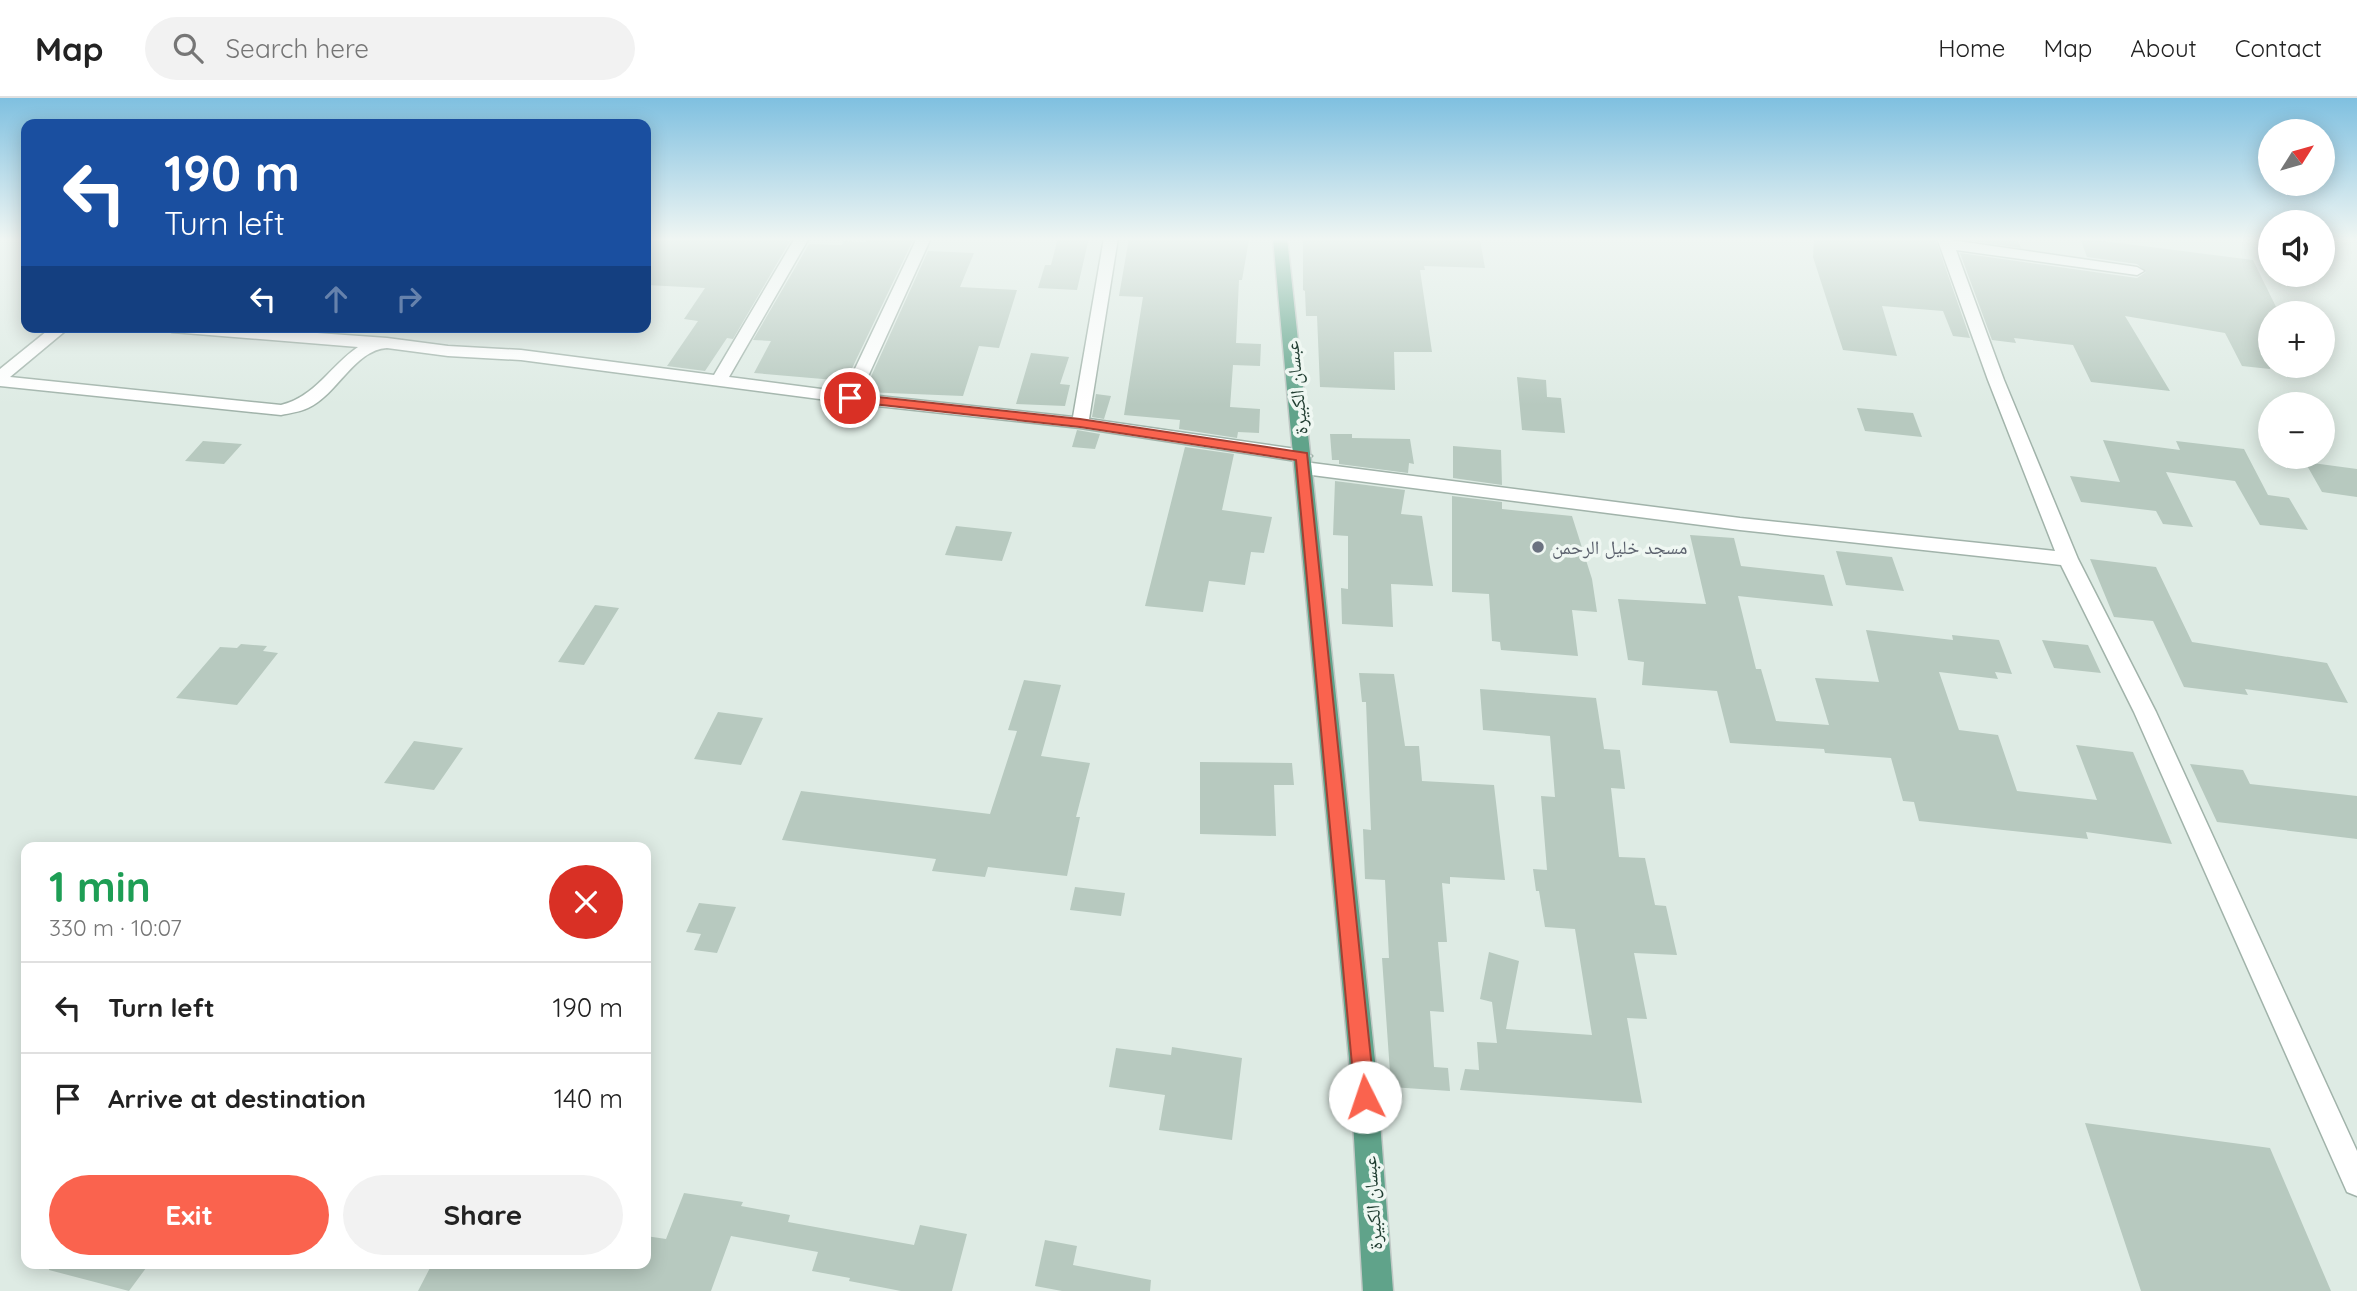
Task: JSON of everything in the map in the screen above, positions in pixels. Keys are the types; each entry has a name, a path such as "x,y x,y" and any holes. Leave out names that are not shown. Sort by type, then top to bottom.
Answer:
{"main road":[{"name":"عبسان الكبيرة","path":"1286,294 1363,1070 1378,1291"}],"street":[{"path":"720,379 770,294"},
{"path":"850,398 898,294"},
{"path":"1080,423 1102,294"},
{"path":"1964,294 2068,559 2145,712 2357,1182"},
{"path":"0,379 55,333"},
{"path":"241,333 521,355 850,398 1080,423 1303,462 1740,524 2068,559"},
{"path":"322,340 328,333"},
{"path":"0,379 281,410 302,405 317,395 359,354 374,344"}],"building":[{"path":"701,294 759,294 733,339 727,338 705,371 667,366 698,321 684,319"},
{"path":"780,294 888,294 846,381 754,373 771,341 753,340"},
{"path":"909,294 1016,294 999,348 979,346 963,396 864,392"},
{"path":"1119,294 1238,294 1236,343 1261,344 1260,366 1233,365 1230,407 1260,409 1259,433 1238,432 1237,438 1179,429 1180,420 1124,415 1143,297 1119,296"},
{"path":"1305,294 1423,294 1432,352 1394,352 1395,390 1320,387 1317,316 1306,316"},
{"path":"1825,294 1954,294 1970,338 1953,336 1943,311 1882,306 1897,356 1843,350"},
{"path":"1975,294 2270,294 2273,301 2258,301 2258,368 2242,366 2225,333 2125,316 2170,391 2091,382 2073,345 2014,338 2016,343 1992,340"},
{"path":"1031,353 1069,357 1060,384 1070,385 1065,406 1016,404"},
{"path":"1517,377 1546,380 1547,397 1561,398 1565,433 1522,430"},
{"path":"1096,394 1111,396 1104,419 1092,417"},
{"path":"1857,408 1913,413 1922,437 1865,431"},
{"path":"1077,430 1100,434 1095,449 1072,447"},
{"path":"1330,434 1352,434 1352,438 1410,439 1414,464 1409,463 1408,473 1339,464 1339,460 1332,460"},
{"path":"2103,440 2180,450 2176,441 2244,449 2268,495 2289,498 2308,530 2260,525 2235,481 2166,472 2193,527 2163,524 2156,511 2081,502 2070,476 2120,482"},
{"path":"203,441 242,444 224,464 185,461"},
{"path":"1453,446 1501,450 1502,485 1453,478"},
{"path":"1185,447 1234,454 1222,510 1272,517 1264,553 1251,552 1245,585 1209,581 1203,612 1145,606"},
{"path":"2335,466 2357,469 2357,497 2322,492 2309,469 2335,469"},
{"path":"1335,481 1405,490 1401,514 1422,516 1433,586 1391,584 1393,627 1342,624 1341,588 1348,589 1348,536 1333,535"},
{"path":"1452,496 1502,502 1502,509 1572,516 1592,579 1597,612 1572,610 1578,656 1501,650 1500,642 1492,641 1489,594 1452,592"},
{"path":"956,526 1012,532 1002,561 945,555"},
{"path":"1690,535 1734,538 1741,566 1824,575 1833,606 1738,596 1756,669 1761,669 1776,721 1829,725 1815,678 1879,682 1866,630 1953,640 1952,635 1999,640 2012,674 1995,672 1998,679 1939,672 1959,730 1998,735 2017,791 2097,800 2076,745 2133,752 2172,844 2086,832 2088,839 1919,821 1914,802 1903,801 1891,758 1825,753 1824,749 1730,743 1717,691 1642,685 1644,662 1628,660 1618,599 1706,604"},
{"path":"1836,551 1892,557 1904,591 1846,585"},
{"path":"2090,559 2156,567 2192,642 2327,663 2348,703 2245,689 2248,695 2184,687 2153,621 2114,617"},
{"path":"595,605 619,608 584,665 558,662"},
{"path":"2042,640 2088,645 2101,673 2054,668"},
{"path":"241,644 267,646 263,651 278,653 237,705 176,698 220,647 237,648"},
{"path":"1359,673 1394,674 1405,746 1419,746 1422,781 1494,785 1505,880 1450,877 1450,884 1442,883 1447,942 1438,942 1444,1012 1430,1011 1434,1067 1448,1068 1450,1091 1391,1087 1382,958 1389,958 1385,880 1365,879 1363,829 1371,830 1366,702 1362,702"},
{"path":"1024,680 1061,685 1041,756 1090,763 1076,817 1080,817 1067,876 988,867 985,877 932,871 936,859 782,840 801,791 990,814 1017,731 1008,730"},
{"path":"1480,689 1596,698 1604,749 1620,750 1625,789 1611,788 1619,857 1645,858 1655,905 1666,906 1677,955 1634,953 1647,1019 1627,1018 1642,1103 1460,1090 1465,1069 1479,1070 1477,1042 1497,1043 1492,1002 1480,999 1489,952 1519,961 1506,1029 1592,1035 1575,929 1545,927 1539,891 1536,891 1533,869 1547,870 1541,796 1555,797 1550,736 1483,730"},
{"path":"718,712 763,718 741,765 694,759"},
{"path":"414,741 463,748 434,790 384,783"},
{"path":"1200,762 1292,763 1294,785 1274,785 1276,836 1200,834"},
{"path":"2190,764 2243,770 2250,784 2357,796 2357,839 2217,822"},
{"path":"1075,887 1125,893 1121,916 1070,910"},
{"path":"699,903 736,907 717,953 694,950 701,934 686,932"},
{"path":"1172,1047 1242,1058 1232,1140 1159,1130 1165,1095 1109,1087 1116,1048 1171,1055"},
{"path":"2085,1123 2270,1148 2331,1291 2141,1291"},
{"path":"684,1193 743,1202 741,1206 790,1215 788,1222 914,1245 920,1225 967,1234 952,1291 901,1291 849,1281 850,1278 812,1271 818,1252 731,1236 711,1291 418,1291 429,1269 651,1269 651,1237 666,1239"},
{"path":"1045,1240 1077,1246 1073,1265 1151,1280 1150,1291 1062,1291 1035,1286"},
{"path":"49,1269 145,1269 129,1291"}],"place":[{"name":"مسجد خليل الرحمن","path":"1538,547"}],"route":[{"path":"850,398 1080,423 1303,456 1365,1097"}]}
